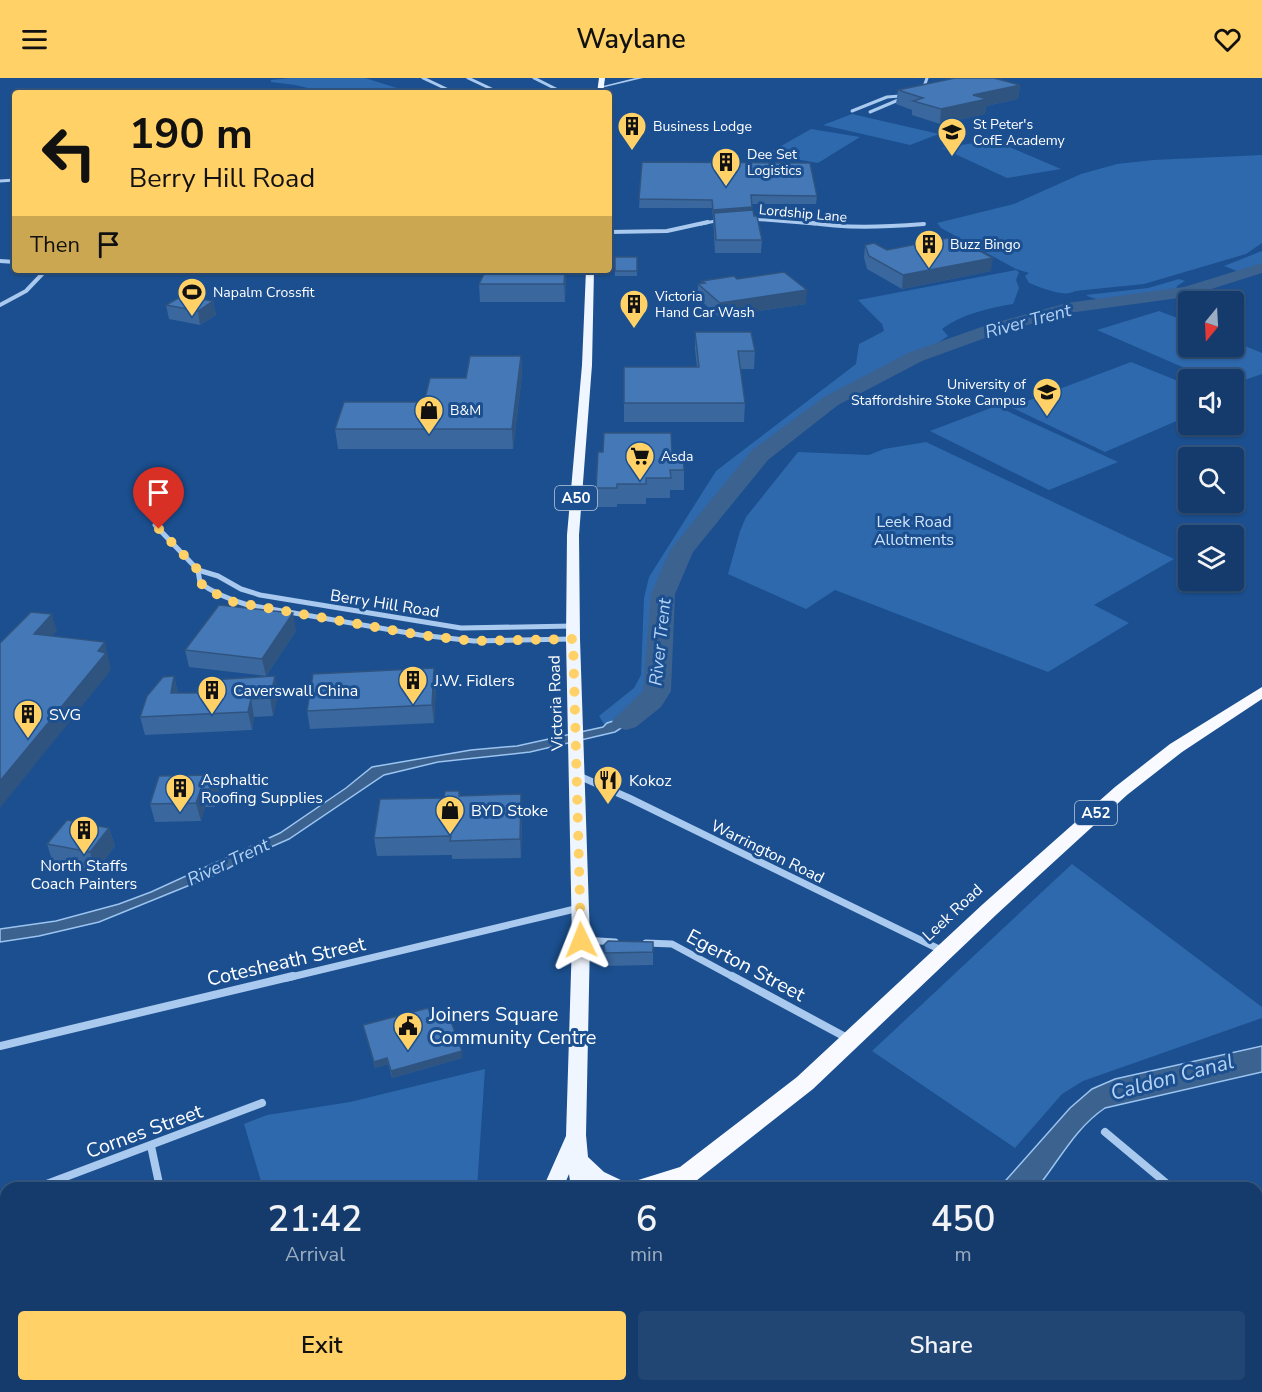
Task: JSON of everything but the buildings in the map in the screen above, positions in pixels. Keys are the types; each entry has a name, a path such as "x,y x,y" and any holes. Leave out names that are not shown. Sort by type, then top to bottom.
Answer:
{"highway":[{"name":"Leek Road","path":"676,1182 805,1083 1121,791 1176,748 1259,697"}],"main road":[{"path":"601,90 602,78"},
{"name":"Victoria Road","path":"581,1182 576,1135 581,940 578,747 573,639 573,535 587,365 590,273"},
{"name":"Victoria Road","path":"556,1182 576,1135"},
{"path":"580,1162 596,1179 603,1182"}],"street":[{"path":"423,78 449,90"},
{"path":"468,78 494,90"},
{"path":"534,78 556,89 553,90"},
{"path":"601,90 641,78"},
{"path":"914,93 924,87 927,78"},
{"path":"428,80 434,79"},
{"path":"852,111 887,97 908,96 870,112"},
{"path":"612,232 667,231 724,219"},
{"name":"Lordship Lane","path":"748,219 876,228 924,224"},
{"path":"0,305 26,291 43,273"},
{"name":"Berry Hill Road","path":"155,525 198,570 218,576 241,589 260,595 421,623 491,629 573,626"},
{"name":"Berry Hill Road","path":"198,570 200,583 207,589 221,597 248,605 453,639 474,641 573,639"},
{"name":"Warrington Road","path":"578,776 945,952"},
{"name":"Cotesheath Street","path":"0,1046 580,908"},
{"path":"581,940 627,942"},
{"name":"Egerton Street","path":"638,943 672,944 852,1041"},
{"name":"Cornes Street","path":"52,1182 262,1103"},
{"path":"1105,1132 1165,1182"},
{"path":"151,1146 159,1182"}],"green space":[{"path":"365,78 403,90 316,90 271,82 271,80"},
{"path":"852,114 939,134 910,145 823,125"},
{"path":"811,129 860,137 818,163 767,154"},
{"path":"993,140 1061,169 1007,178 942,148"},
{"path":"1262,155 1262,243 1246,254 1144,284 1071,293 1053,292 1029,283 1025,276 1029,273 1016,269 941,228 937,223 1014,204 1081,174 1117,164"},
{"path":"1262,251 1262,267 1237,271 1224,266"},
{"path":"1016,270 1019,272 1016,280 1019,288 1013,304 976,312 958,319 942,329 948,336 938,343 887,366 824,402 787,427 752,456 731,478 680,546 660,584 657,596 655,657 645,698 634,709 605,726 599,716 634,688 641,675 644,598 649,577 716,471 856,364 859,344 884,331 882,324 858,300"},
{"path":"1179,279 1185,281 1177,286 1176,290 1143,298 1117,301 1095,299 1086,295 1148,288"},
{"path":"1159,311 1178,318 1178,357 1244,357 1244,346 1262,353 1262,374 1244,380 1244,369 1187,369 1097,330"},
{"path":"1131,362 1178,381 1178,420 1105,452 1011,407"},
{"path":"996,406 1118,462 1049,490 930,431"},
{"name":"Leek Road Allotments","path":"926,442 1174,559 1094,605 1129,623 1048,672 835,590 806,609 728,574 746,517 798,452 869,455 884,449"},
{"path":"1072,864 1262,1007 1262,1018 1083,1081 1062,1094 1015,1148 872,1051"},
{"path":"485,1069 477,1182 261,1182 244,1124 267,1115 350,1102"}],"water":[{"path":"662,692 650,710 615,732 530,752 438,762 384,775 289,839 248,857 222,872 99,922 39,936 0,942 0,929 56,921 119,904 151,892 280,833 346,788 372,767 471,750 517,746 603,727 607,723 620,719 645,698"},
{"name":"Caldon Canal","path":"1262,1046 1262,1072 1105,1108 1076,1135 1041,1182 1004,1182 1070,1108 1092,1089 1115,1079"}],"waterway":[{"name":"River Trent","path":"626,721 651,701 657,691 663,594 682,550 760,455 831,401 915,357 993,329 1067,308 1186,292 1262,268"}],"place":[{"name":"Business Lodge","path":"632,152"},
{"name":"St Peter's CofE Academy","path":"952,158"},
{"name":"Dee Set Logistics","path":"726,188"},
{"name":"Buzz Bingo","path":"929,270"},
{"name":"Napalm Crossfit","path":"192,318"},
{"name":"Victoria Hand Car Wash","path":"634,330"},
{"name":"University of Staffordshire Stoke Campus","path":"1047,418"},
{"name":"B&M","path":"429,436"},
{"name":"Asda","path":"640,482"},
{"name":"J.W. Fidlers","path":"413,706"},
{"name":"Caverswall China","path":"212,716"},
{"name":"SVG","path":"28,740"},
{"name":"Kokoz","path":"608,806"},
{"name":"Asphaltic Roofing Supplies","path":"180,814"},
{"name":"BYD Stoke","path":"450,836"},
{"name":"North Staffs Coach Painters","path":"84,856"},
{"name":"Joiners Square Community Centre","path":"408,1052"}],"route":[{"path":"159,529 198,570 200,583 221,597 234,602 420,635 474,641 573,639 581,940"}]}
